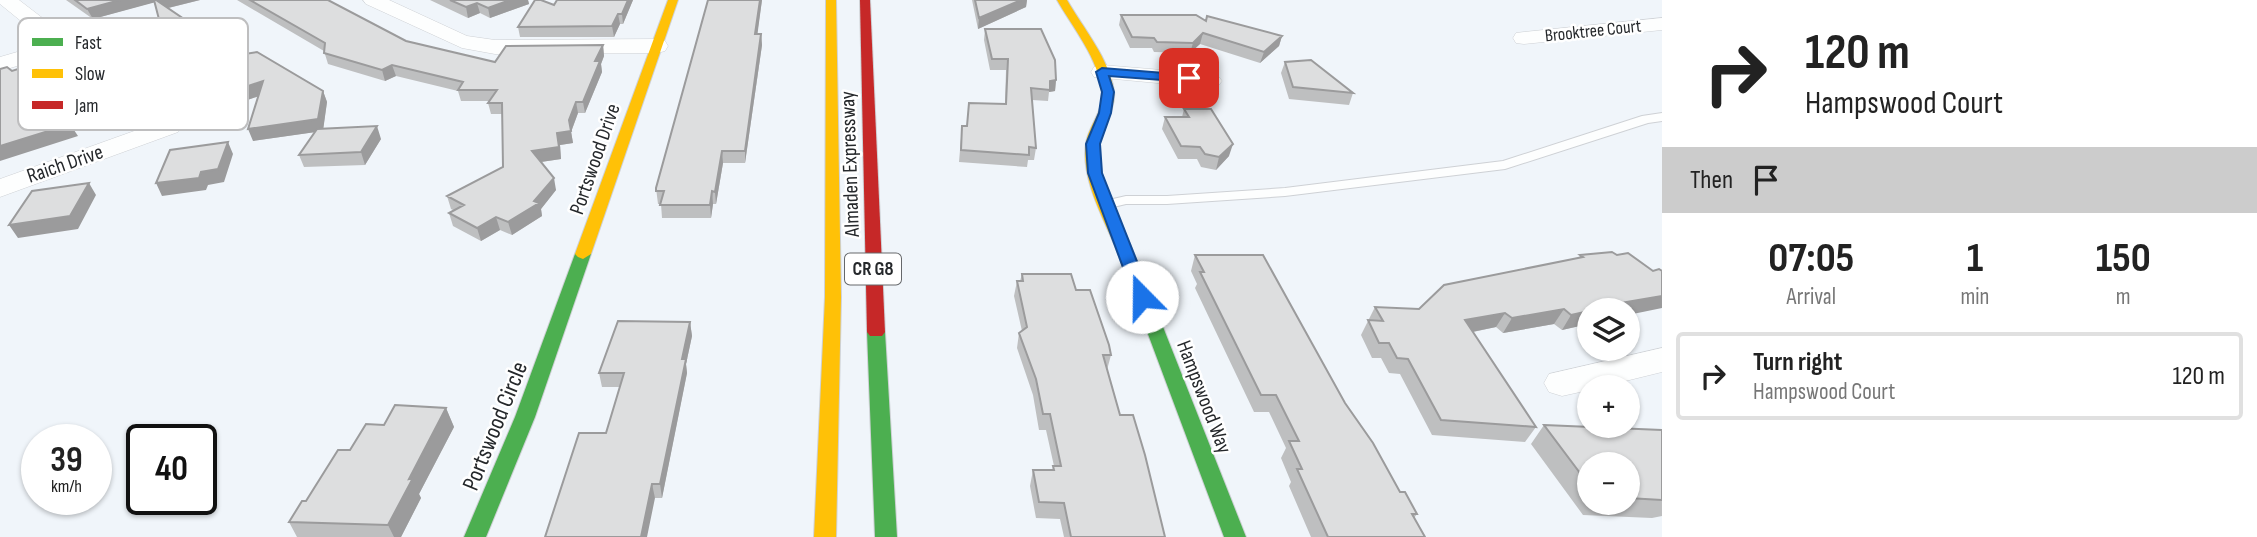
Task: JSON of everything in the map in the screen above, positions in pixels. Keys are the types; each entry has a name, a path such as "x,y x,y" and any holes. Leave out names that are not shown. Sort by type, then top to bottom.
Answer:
{"street":[{"path":"7,0 30,18"},
{"path":"373,0 461,42 495,47 657,46"},
{"name":"Portswood Drive","path":"556,331 673,0"},
{"name":"Almaden Expressway","path":"825,537 833,297 831,0"},
{"name":"Almaden Expressway","path":"865,0 874,294 886,537"},
{"name":"Hampswood Way","path":"1062,0 1102,72 1108,92 1105,113 1093,144 1095,173 1105,205 1235,537"},
{"name":"Brooktree Court","path":"1524,38 1662,24"},
{"path":"0,64 18,59"},
{"path":"1102,72 1210,81"},
{"name":"Raich Drive","path":"0,189 161,130"},
{"name":"Portswood Circle","path":"475,537 525,417 556,331"},
{"path":"1562,383 1662,360"}],"lane":[{"path":"1105,205 1126,200 1167,201 1285,192 1505,165 1646,119 1662,117"}],"building":[{"path":"75,0 120,0 87,9"},
{"path":"154,0 183,18 159,18"},
{"path":"250,0 328,0 406,41 495,62 506,46 603,45 595,61 600,61 583,102 576,102 569,120 571,131 557,133 559,147 532,151 554,178 534,201 539,203 508,222 496,217 477,228 449,213 464,205 447,196 503,167 502,103 488,103 497,90 458,90 463,82 392,65 382,70 324,53 325,43"},
{"path":"450,0 510,0 488,8 477,3 466,7"},
{"path":"535,0 554,5 557,0 628,0 622,14 618,14 612,26 518,27"},
{"path":"708,0 760,0 755,34 761,34 745,151 722,151 710,205 660,205 664,191 656,191 656,188"},
{"path":"975,0 1021,0 979,18"},
{"path":"1121,15 1196,15 1206,21 1207,16 1282,36 1264,52 1203,33 1193,43 1157,42 1154,38 1132,37"},
{"path":"985,29 1041,29 1055,60 1056,80 1050,81 1050,90 1031,88 1036,148 1029,147 1029,155 961,150 962,126 967,126 969,103 1006,104 1008,59 992,59"},
{"path":"257,52 323,91 318,119 248,129 263,81 248,86 248,54"},
{"path":"1311,60 1353,93 1293,87 1285,62"},
{"path":"7,67 12,71 18,69 18,130 52,130 0,146 0,69"},
{"path":"1184,109 1211,109 1233,144 1219,157 1205,154 1200,147 1181,146 1165,117 1189,117"},
{"path":"377,126 361,152 299,155 317,129"},
{"path":"228,142 218,169 201,172 199,178 156,183 170,150"},
{"path":"89,183 70,216 9,225 32,191"},
{"path":"1628,253 1653,271 1662,271 1662,296 1640,300 1577,298 1577,314 1571,315 1564,309 1512,318 1505,313 1465,320 1536,427 1441,420 1408,359 1397,358 1389,343 1379,343 1368,320 1383,321 1375,307 1419,309 1444,285 1583,257 1580,255"},
{"path":"1195,255 1263,255 1345,403 1373,443 1400,492 1405,492 1417,514 1412,514 1425,537 1328,537 1297,469 1302,469 1289,441 1299,441 1276,395 1261,395 1200,272 1204,272"},
{"path":"1022,274 1071,274 1076,290 1090,290 1109,345 1111,355 1103,355 1120,415 1133,415 1165,537 1071,537 1064,503 1039,502 1033,470 1054,470 1053,466 1061,466 1050,414 1043,414 1036,379 1019,333 1027,327 1017,281 1023,281"},
{"path":"618,321 690,322 682,359 686,359 660,484 652,484 641,537 545,537 579,433 606,433 624,373 599,373"},
{"path":"395,405 446,408 388,525 289,522 302,501 306,501 338,450 350,450 366,424 384,425"},
{"path":"1544,425 1577,426 1577,438 1640,438 1640,429 1662,430 1662,500 1640,499 1640,452 1577,452 1577,469"}],"traffic: fast":[{"path":"1123,246 1235,537"},
{"path":"475,537 525,417 583,254"},
{"path":"876,332 886,537"}],"traffic: slow":[{"path":"583,254 673,0"},
{"path":"825,537 833,297 831,0"},
{"path":"1062,0 1096,57 1106,81 1107,105 1095,136 1092,156 1097,182 1123,246"}],"traffic: jam":[{"path":"865,0 876,332"}],"route":[{"path":"1142,297 1095,173 1093,144 1105,113 1108,92 1102,72 1189,78"}]}
